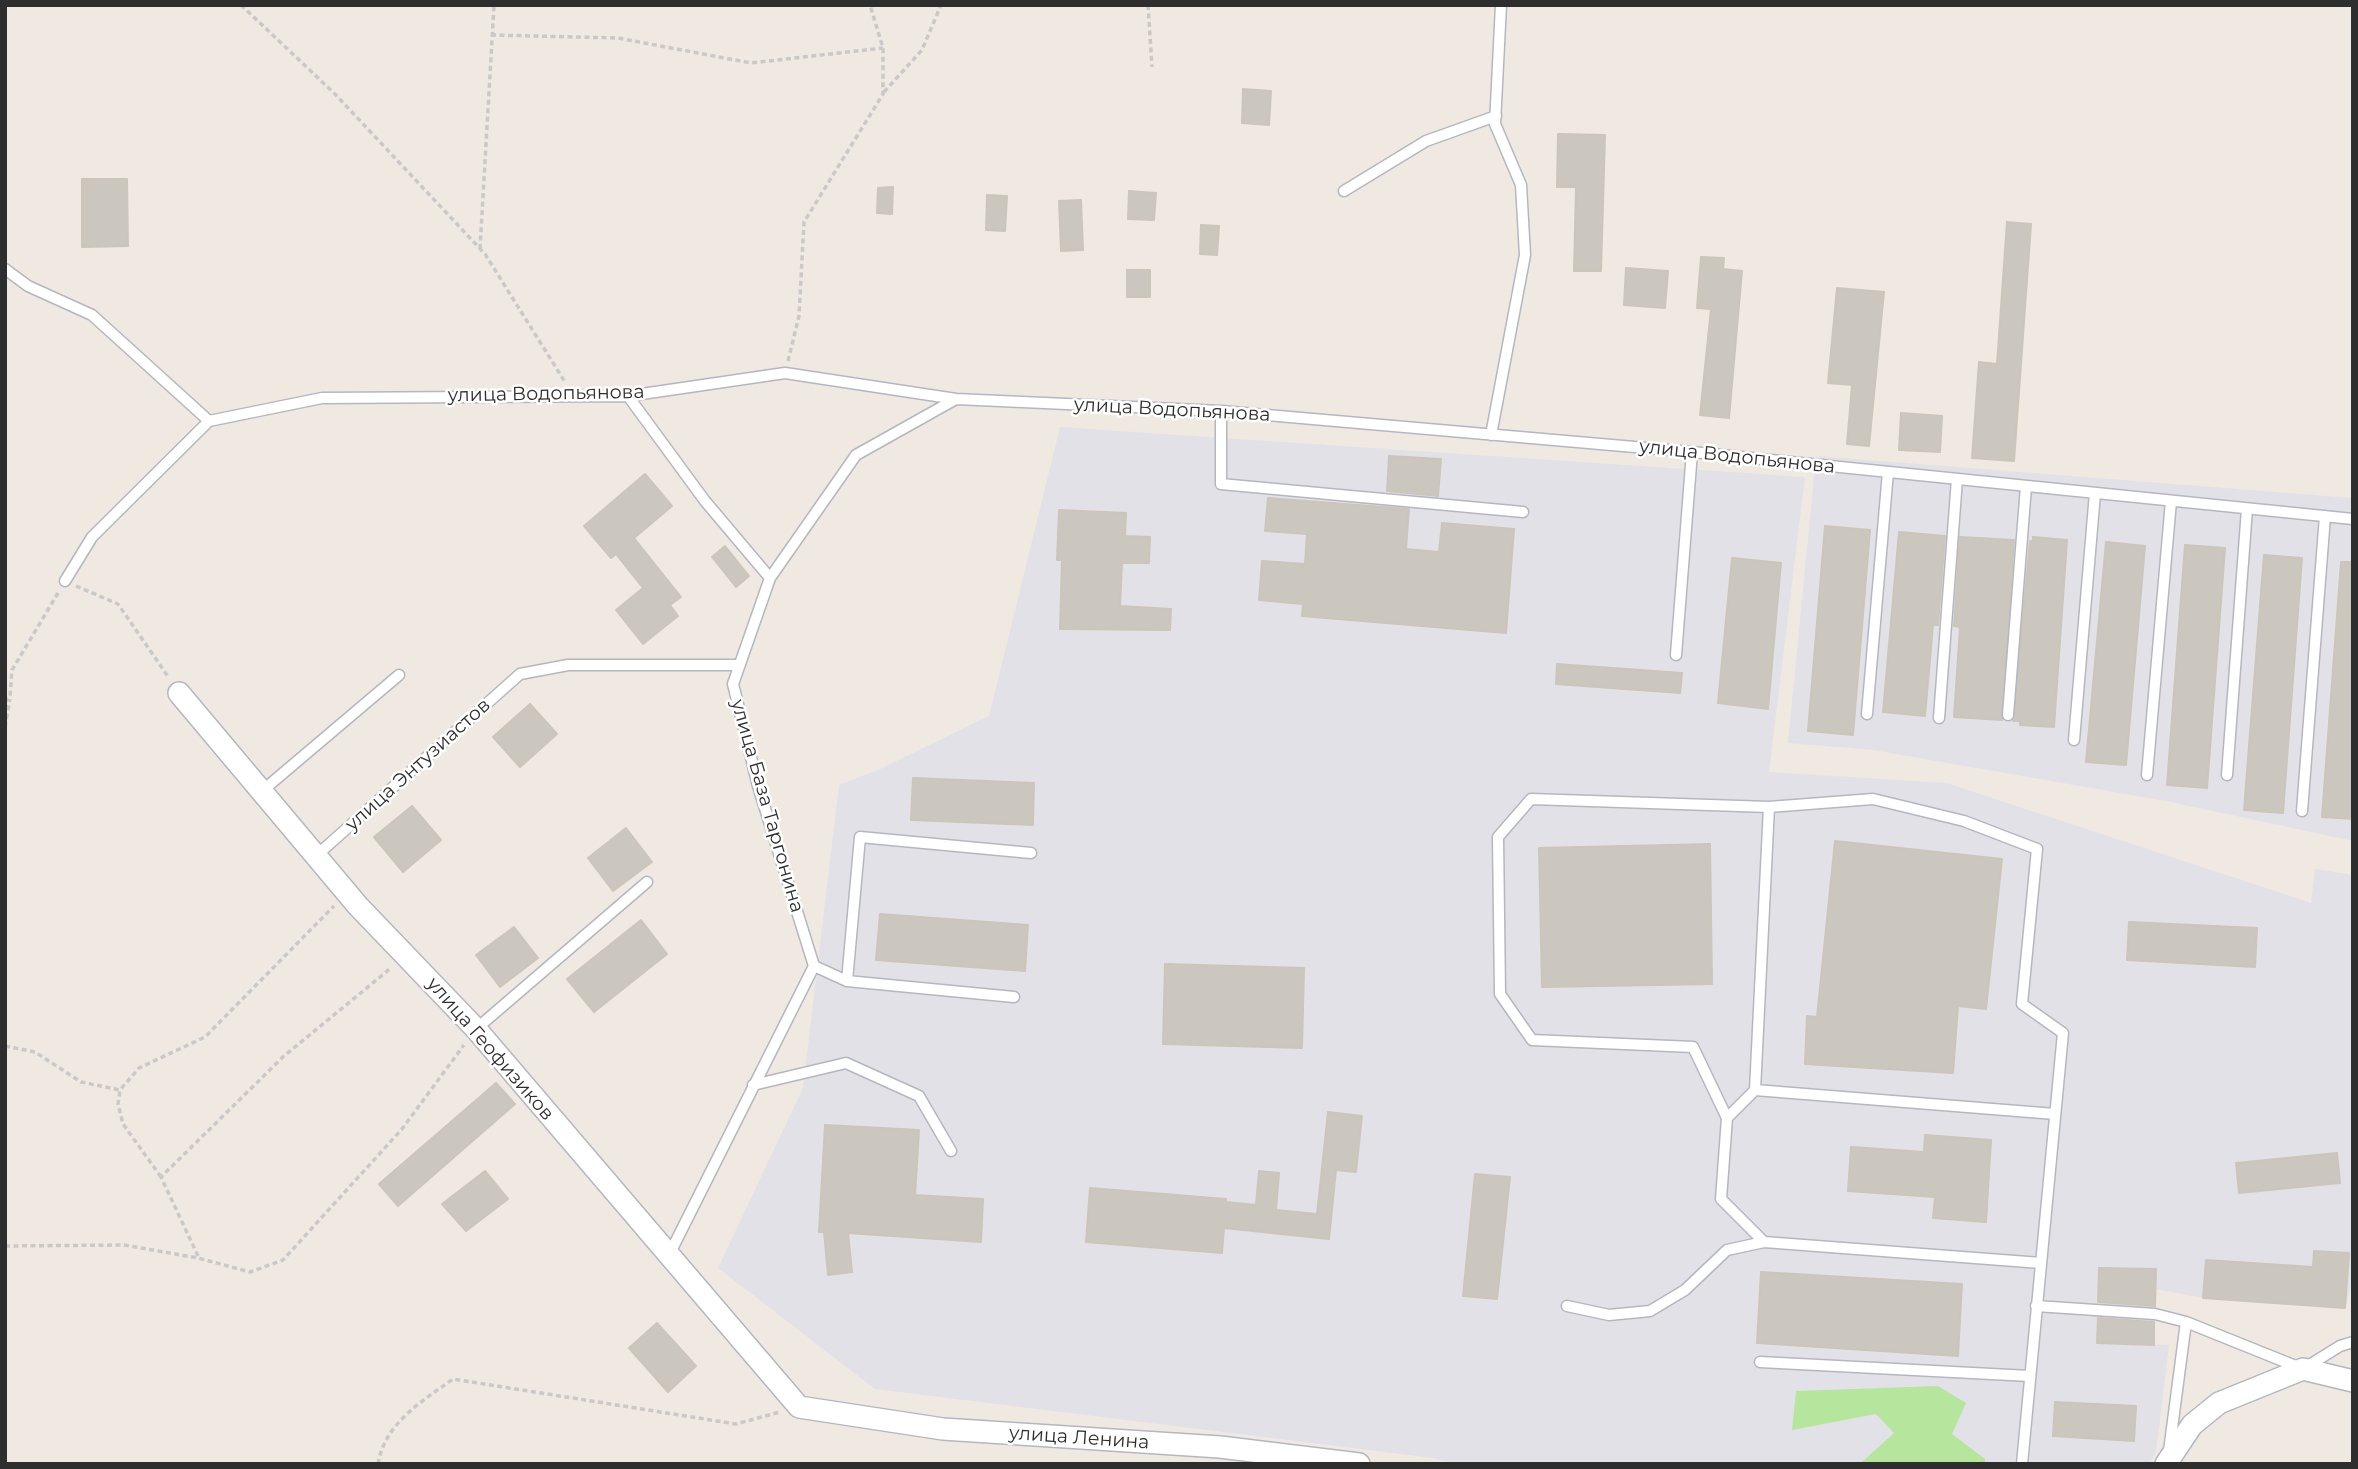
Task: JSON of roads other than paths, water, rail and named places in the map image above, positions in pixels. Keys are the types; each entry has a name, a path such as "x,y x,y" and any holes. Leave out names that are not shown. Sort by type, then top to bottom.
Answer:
{"street":[{"name":"улица Геофизиков","path":"179,693 347,893 476,1029 668,1257 799,1407"},
{"path":"2167,1462 2192,1425 2219,1403 2303,1369 2353,1381"},
{"name":"улица Ленина","path":"799,1407 943,1429 1220,1447 1359,1464"}],"lane":[{"path":"1491,435 1525,255 1521,185 1495,124 1501,5"},
{"path":"1344,191 1426,141 1496,116"},
{"path":"5,269 28,286 92,316 209,421 92,537 65,581"},
{"name":"улица Водопьянова","path":"209,421 322,398 628,396 785,373 956,399 1221,411 1692,452 2353,519"},
{"path":"628,396 705,501 770,578"},
{"name":"улица База Таргонина","path":"814,966 758,786 733,684 770,578 856,454 956,399"},
{"path":"1221,411 1221,484 1523,512"},
{"path":"1676,655 1692,452"},
{"path":"1867,713 1888,472"},
{"path":"1939,718 1957,479"},
{"path":"2008,715 2026,486"},
{"path":"2074,740 2095,493"},
{"path":"2147,775 2171,501"},
{"path":"2227,775 2248,509"},
{"path":"2302,811 2325,516"},
{"name":"улица Энтузиастов","path":"317,855 520,674 568,665 740,665"},
{"path":"262,791 398,675"},
{"path":"1764,1242 1721,1199 1727,1118 1693,1047 1532,1040 1500,994 1498,837 1531,799 1769,807 1873,799 1964,821 2037,849 2022,1004 2063,1033 2022,1464"},
{"path":"1727,1118 1755,1090 1769,807"},
{"path":"847,981 860,837 1031,853"},
{"path":"476,1029 647,882"},
{"path":"668,1257 814,966 847,981 1014,997"},
{"path":"753,1085 846,1063 919,1096 951,1151"},
{"path":"1755,1090 2055,1114"},
{"path":"1567,1307 1609,1315 1650,1311 1685,1290 1727,1250 1764,1242 2041,1263"},
{"path":"2036,1306 2155,1314 2186,1322 2303,1369 2340,1346 2353,1342"},
{"path":"2167,1462 2186,1322"},
{"path":"1760,1362 2030,1376"}]}
